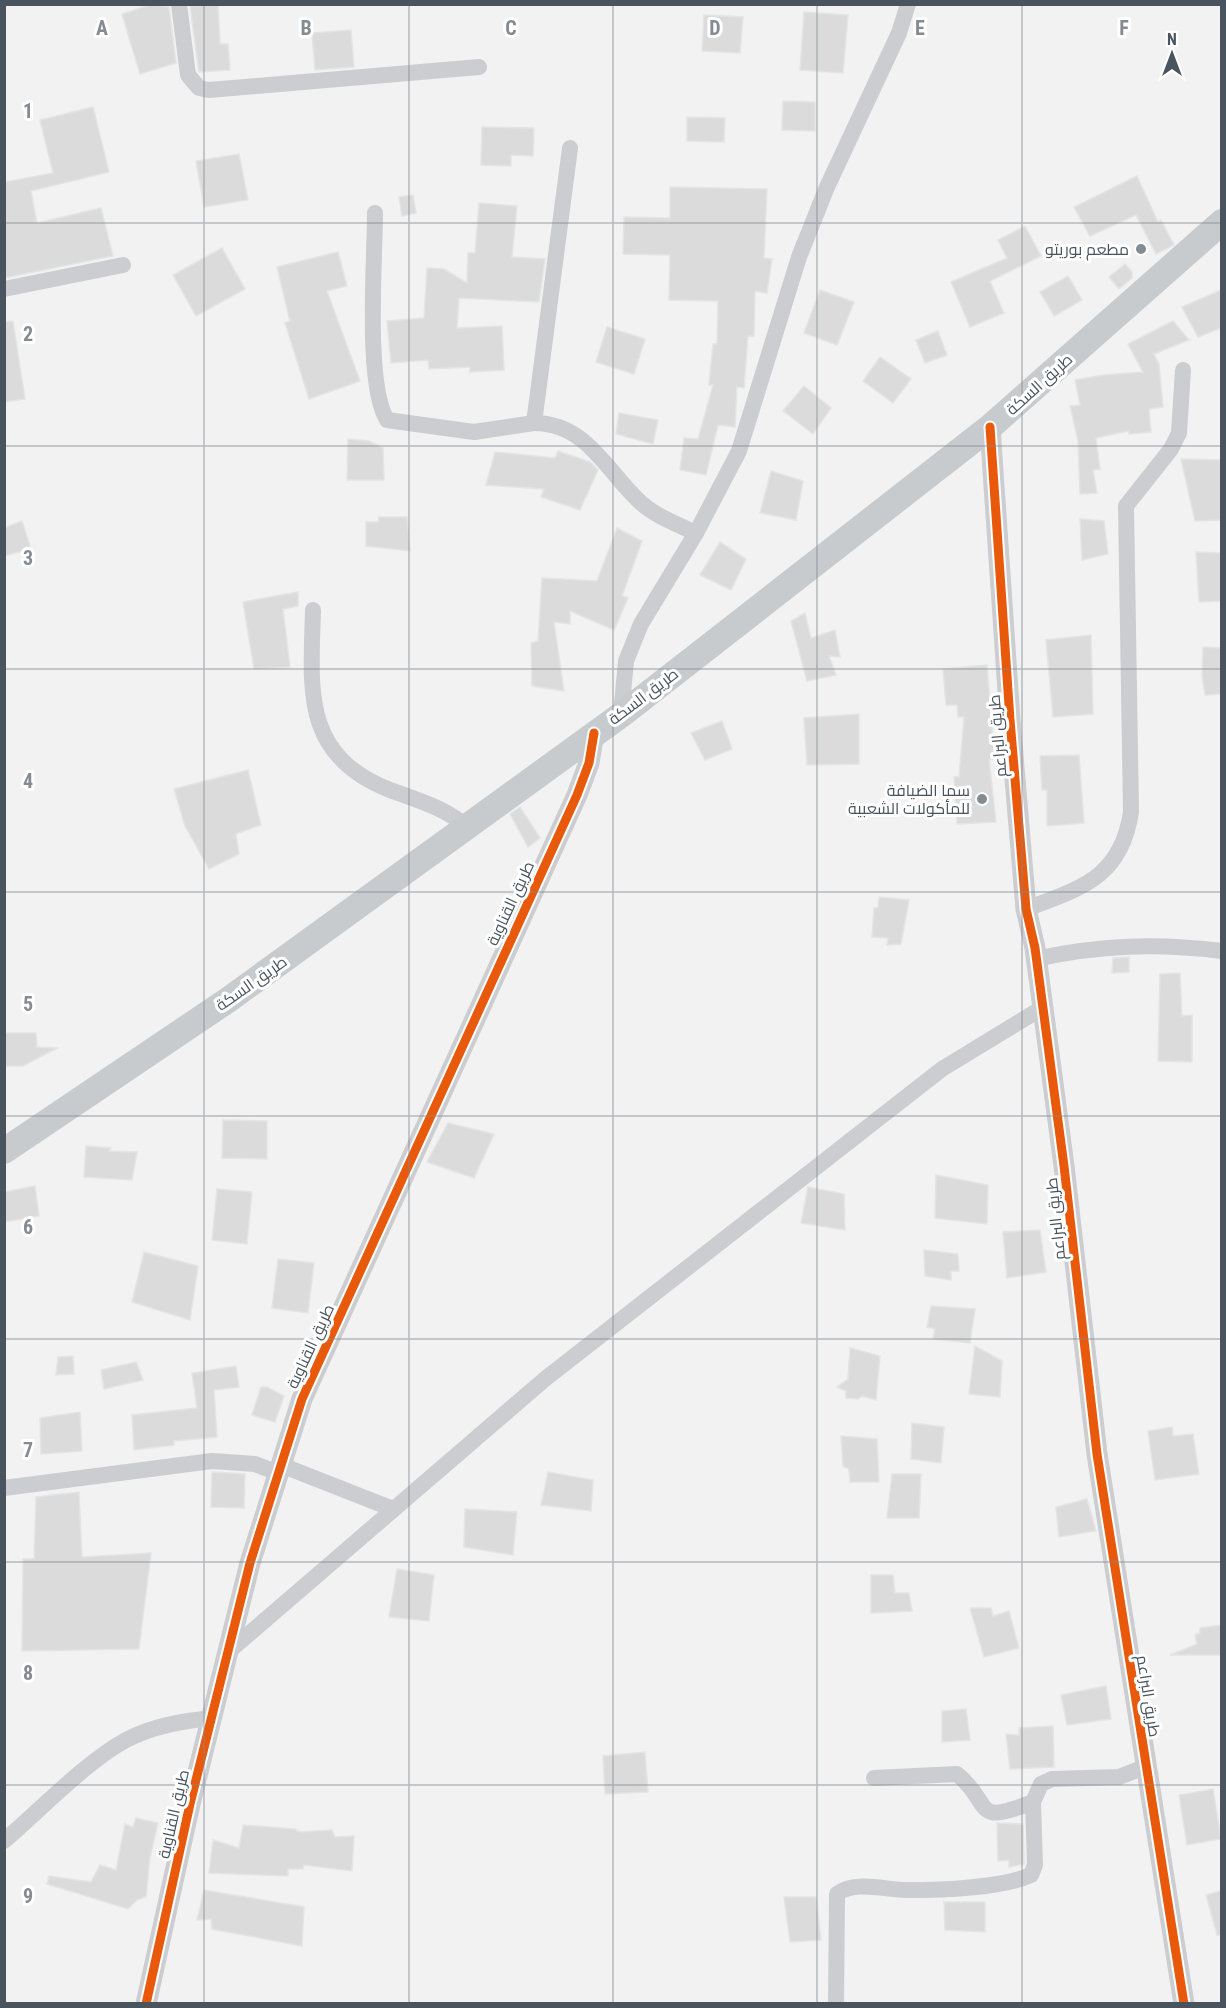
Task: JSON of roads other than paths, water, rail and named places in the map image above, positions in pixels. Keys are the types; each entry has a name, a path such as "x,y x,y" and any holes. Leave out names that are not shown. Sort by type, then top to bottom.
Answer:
{"main road":[{"name":"طريق السكة","path":"4,1151 228,1000 621,715 990,427 1221,222"}],"street":[{"path":"179,4 188,75 199,88 209,90 479,67"},
{"path":"621,715 626,661 640,624 696,533 739,451 800,256 827,187 899,33 908,4"},
{"path":"534,423 570,148"},
{"path":"375,213 375,382 381,410 387,420 474,432 549,423 576,433 591,446 638,501 666,519 696,533"},
{"path":"4,289 123,265"},
{"path":"1026,909 1086,886 1112,862 1128,835 1131,801 1126,506 1171,449 1179,433 1183,370"},
{"name":"طريق البراعم","path":"990,427 1010,720 1026,909 1065,1166 1097,1454 1184,2004"},
{"path":"313,610 312,698 322,733 345,762 359,773 387,789 436,807 468,828"},
{"name":"طريق القناوية","path":"146,2004 228,1652 264,1513 302,1399 577,795 589,763 594,733"},
{"path":"1035,959 1116,945 1183,946 1221,951"},
{"path":"228,1652 545,1379 942,1069 1042,1008"},
{"path":"4,1488 212,1461 255,1464 280,1469 393,1509"},
{"path":"4,1841 104,1756 126,1741 182,1721 212,1718"},
{"path":"836,2004 837,1894 849,1887 906,1890 1008,1882 1031,1875 1035,1865 1033,1802 1041,1784 1052,1779 1119,1777 1145,1767"},
{"path":"874,1778 957,1774 982,1808 989,1812 1011,1810 1033,1802"}],"place":[{"name":"مطعم بوريتو","path":"1141,249"},
{"name":"سما الضيافة للمأكولات الشعبية","path":"982,799"}]}
